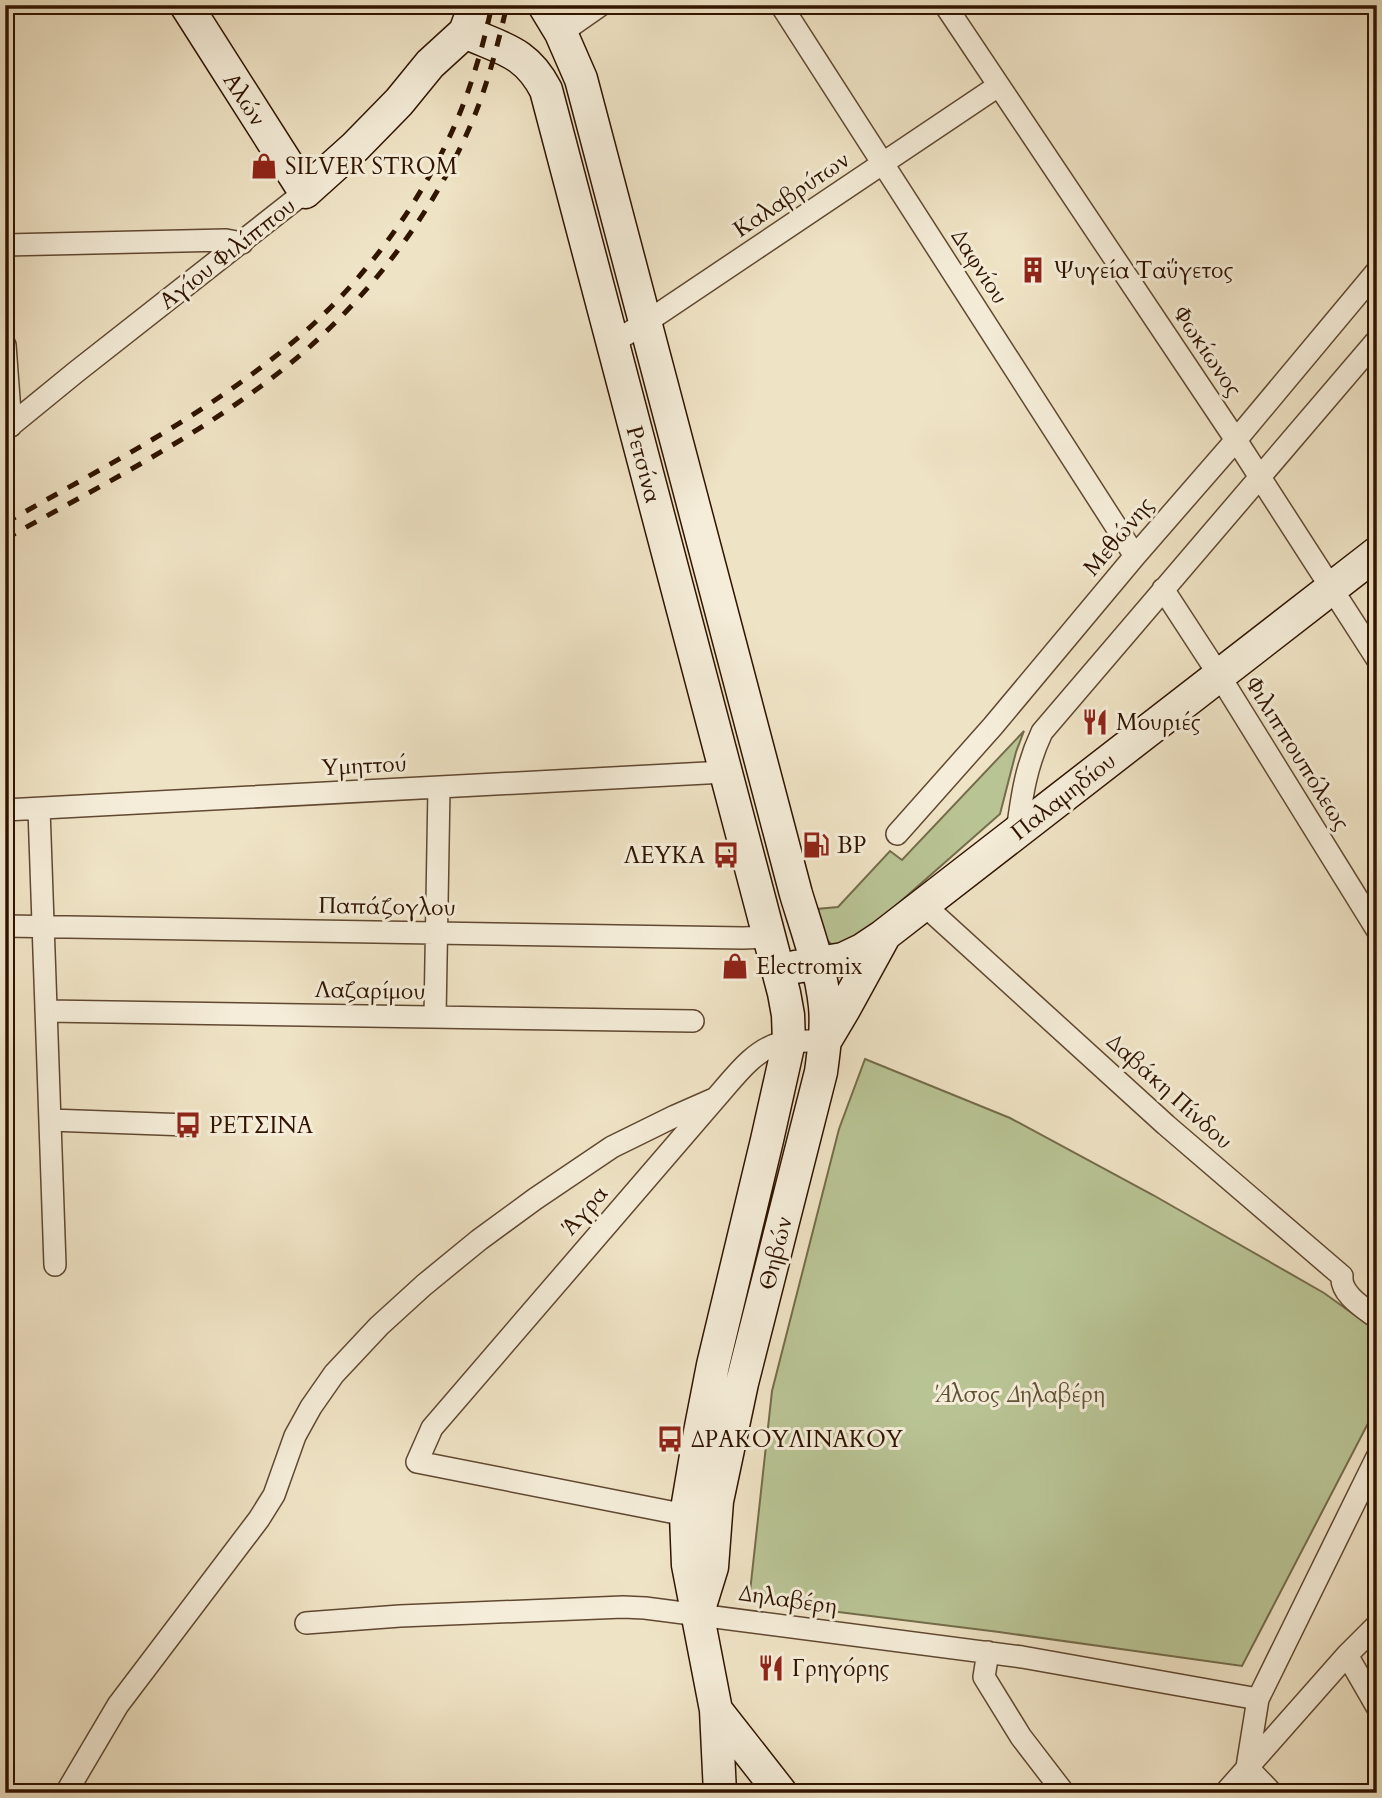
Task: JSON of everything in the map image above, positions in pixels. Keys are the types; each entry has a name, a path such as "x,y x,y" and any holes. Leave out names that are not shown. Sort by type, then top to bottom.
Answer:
{"main road":[{"name":"Αλών","path":"186,5 305,192"},
{"name":"Ρετσίνα","path":"544,5 561,33 581,79 796,894"},
{"name":"Αγίου Φιλίππου","path":"305,192 399,102 470,19"},
{"name":"Ρετσίνα","path":"470,19 528,63 546,90 768,937"},
{"name":"Παλαμηδίου","path":"777,969 843,959 883,936 1377,553"},
{"name":"Θηβών","path":"698,1614 712,1567 717,1501 742,1383 821,1072 825,1041 825,1006 817,964 796,894"},
{"name":"Παλαμηδίου","path":"825,1041 883,936"},
{"name":"Θηβών","path":"720,1793 716,1710 688,1565 686,1515 713,1365 789,1042 788,1015 768,937"},
{"path":"716,1710 781,1793"}],"street":[{"path":"561,33 601,5"},
{"name":"Δαφνίου","path":"781,5 1135,556"},
{"name":"Φωκίωνος","path":"945,5 1236,440 1377,659"},
{"name":"Καλαβρύτων","path":"612,343 998,86"},
{"name":"Αγίου Φιλίππου","path":"8,428 305,192"},
{"path":"5,245 226,240 242,243"},
{"name":"Μεθώνης","path":"897,834 993,726 1377,271"},
{"path":"1017,831 1024,781 1032,753 1042,732 1377,340"},
{"path":"5,345 8,428"},
{"path":"1163,589 1219,675"},
{"name":"Φιλιππουπόλεως","path":"1219,675 1375,924"},
{"name":"Υμηττού","path":"5,810 725,772"},
{"path":"436,1017 439,788"},
{"path":"39,809 55,1265"},
{"name":"Δαβάκη Πίνδου","path":"923,904 1156,1115 1342,1276 1343,1288 1377,1318"},
{"name":"Παπάζογλου","path":"5,926 768,937"},
{"name":"Λαζαρίμου","path":"46,1011 693,1021"},
{"name":"Άγρα","path":"686,1515 417,1462 432,1428 750,1061 777,1044 825,1041"},
{"path":"66,1793 118,1705 259,1519 274,1495 295,1436 334,1374 379,1326 424,1285 535,1199 612,1147 716,1098"},
{"path":"50,1120 188,1125"},
{"path":"1247,1768 1258,1699 1377,1457"},
{"name":"Δηλαβέρη","path":"306,1623 414,1615 623,1607 698,1614 988,1652 1258,1699"},
{"path":"1225,1793 1377,1625"},
{"path":"988,1652 984,1677 1021,1737 1064,1793"},
{"path":"1347,1656 1377,1707"},
{"path":"1247,1768 1272,1793"}],"green space":[{"path":"1024,731 1000,814 851,945 835,948 825,938 817,909 838,907 890,851 902,860"},
{"name":"Άλσος Δηλαβέρη","path":"865,1059 1010,1118 1153,1195 1324,1293 1377,1331 1377,1406 1242,1666 749,1601 772,1391 839,1129"}],"railway":[{"path":"5,523 190,417 293,342 342,296 386,244 440,157 471,82 492,5"},
{"path":"5,539 121,475 235,405 305,351 354,303 418,222 453,162 480,100 507,5"}],"place":[{"name":"SILVER STROM","path":"264,166"},
{"name":"Ψυγεία Ταΰγετος","path":"1033,270"},
{"name":"Μουριές","path":"1095,722"},
{"name":"BP","path":"816,845"},
{"name":"ΛΕΥΚΑ","path":"726,855"},
{"name":"Electromix","path":"735,966"},
{"name":"ΡΕΤΣΙΝΑ","path":"188,1125"},
{"name":"ΔΡΑΚΟΥΛΙΝΑΚΟΥ","path":"670,1439"},
{"name":"Γρηγόρης","path":"771,1668"}]}
